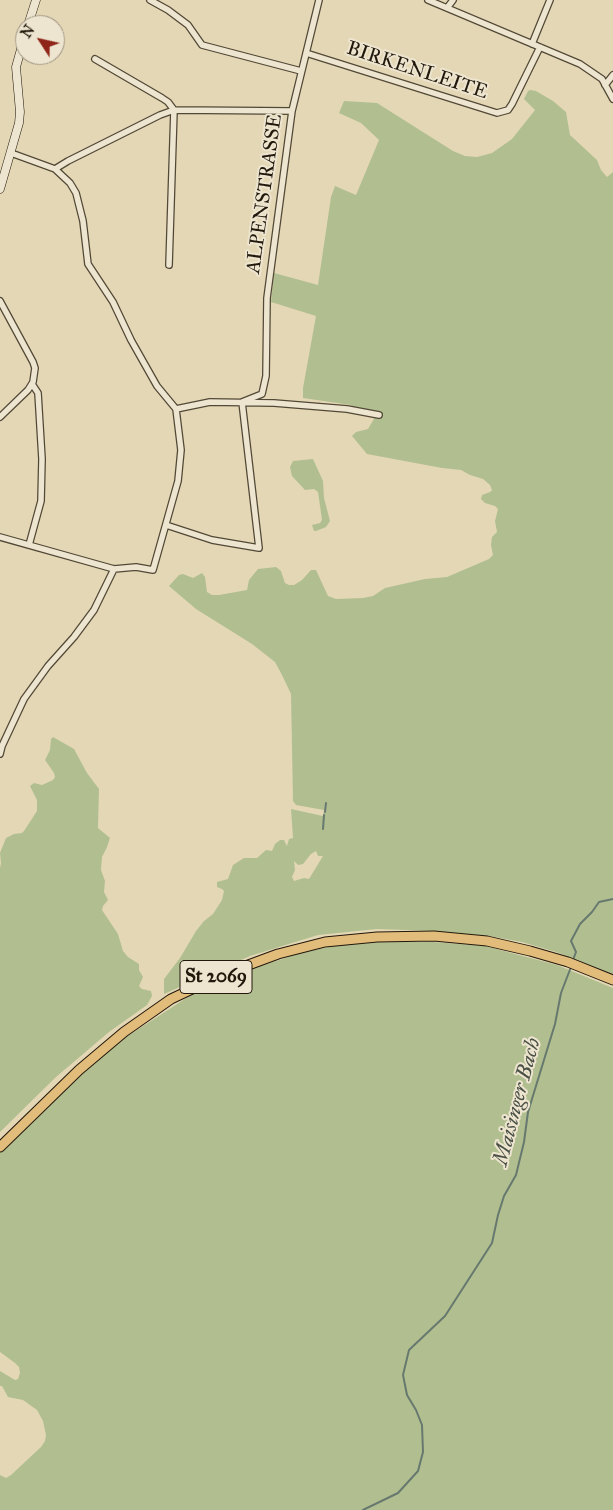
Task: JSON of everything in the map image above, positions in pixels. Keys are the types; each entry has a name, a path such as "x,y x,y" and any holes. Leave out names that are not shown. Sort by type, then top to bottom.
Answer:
{"main road":[{"name":"St 2069","path":"0,1147 40,1106 124,1032 171,999 224,974 278,954 325,942 377,937 434,936 487,941 530,951 568,962 613,980"}],"street":[{"path":"31,15 36,0"},
{"path":"150,0 168,10 188,25 202,45 301,71"},
{"name":"ALPENSTRASSE","path":"242,402 262,394 266,376 267,298 292,111 319,0"},
{"path":"428,0 580,64 602,79 613,99"},
{"path":"447,8 453,0"},
{"path":"532,44 550,0"},
{"name":"BIRKENLEITE","path":"306,53 497,113 508,110 512,104 540,47"},
{"path":"95,58 162,98 174,110 169,265"},
{"path":"0,189 19,123 17,65"},
{"path":"606,85 613,75"},
{"path":"55,169 160,115 174,110 292,111"},
{"path":"0,537 114,569 136,567 153,570 178,481 181,450 176,409 157,386 131,340 113,302 88,264 83,221 76,193 70,183 55,169 11,153"},
{"path":"0,301 33,362 35,374 32,384 0,417"},
{"path":"29,546 41,501 42,482 38,394 32,384"},
{"path":"176,409 210,402 274,402 334,407 379,415"},
{"path":"166,525 212,540 258,548 242,402"},
{"path":"0,754 24,699 48,666 74,637 94,610 114,569"}],"green space":[{"path":"528,91 536,91 553,101 566,112 570,135 597,160 601,170 607,177 613,172 613,974 556,952 522,942 489,936 434,931 377,929 318,935 250,956 164,994 164,979 180,958 196,931 213,914 222,900 224,891 217,887 217,882 228,879 233,865 244,858 257,858 266,850 272,851 275,844 280,840 284,840 287,846 289,839 293,838 291,809 323,816 324,810 296,805 293,801 291,694 275,662 252,644 196,609 169,586 179,575 183,574 193,578 202,573 205,577 207,592 212,595 219,595 247,590 249,580 258,569 276,567 281,571 285,583 289,585 294,585 302,580 311,570 316,570 328,596 336,599 363,598 373,596 385,588 425,579 447,577 489,559 493,555 492,537 497,532 495,521 498,509 481,499 482,495 492,490 490,485 483,479 461,470 367,454 352,436 356,432 368,429 375,417 354,410 351,405 303,398 303,388 316,316 271,302 274,273 318,285 331,197 335,186 356,195 379,140 361,123 339,113 344,101 377,103 453,151 465,156 477,157 492,153 512,139 535,110 524,99","holes":["316,851 318,856 323,856 309,879 304,878 294,881 292,877 295,870 294,861 298,865 303,864"]},
{"path":"313,459 323,481 324,498 330,521 326,527 316,531 314,531 312,525 320,523 322,520 318,492 314,489 305,490 292,476 290,467 293,461"},
{"path":"53,737 74,749 87,773 99,789 98,828 110,838 102,857 101,870 105,881 104,892 108,900 102,910 118,934 123,951 128,957 139,964 139,970 143,977 139,986 142,989 151,991 152,996 147,1005 109,1032 56,1077 0,1132 0,853 6,838 22,833 37,811 37,800 30,786 34,783 42,785 53,780 55,777 45,760"},
{"path":"375,942 433,942 485,946 557,965 613,988 613,1510 0,1510 0,1475 6,1478 11,1475 41,1447 46,1435 43,1421 37,1410 23,1400 8,1397 2,1386 0,1386 0,1371 15,1380 18,1379 20,1373 19,1367 0,1352 0,1152 41,1110 120,1041 188,997 232,975 301,953 333,946"}],"waterway":[{"path":"325,812 326,803"},
{"path":"323,829 324,815"},
{"name":"Maisinger Bach","path":"573,960 576,952 571,941 580,924 599,902 613,899"},
{"name":"Maisinger Bach","path":"363,1510 398,1493 418,1471 423,1452 422,1425 407,1395 403,1375 409,1350 445,1316 492,1243 504,1196 516,1175 524,1142 528,1112 555,1024 561,993 571,967"}]}
